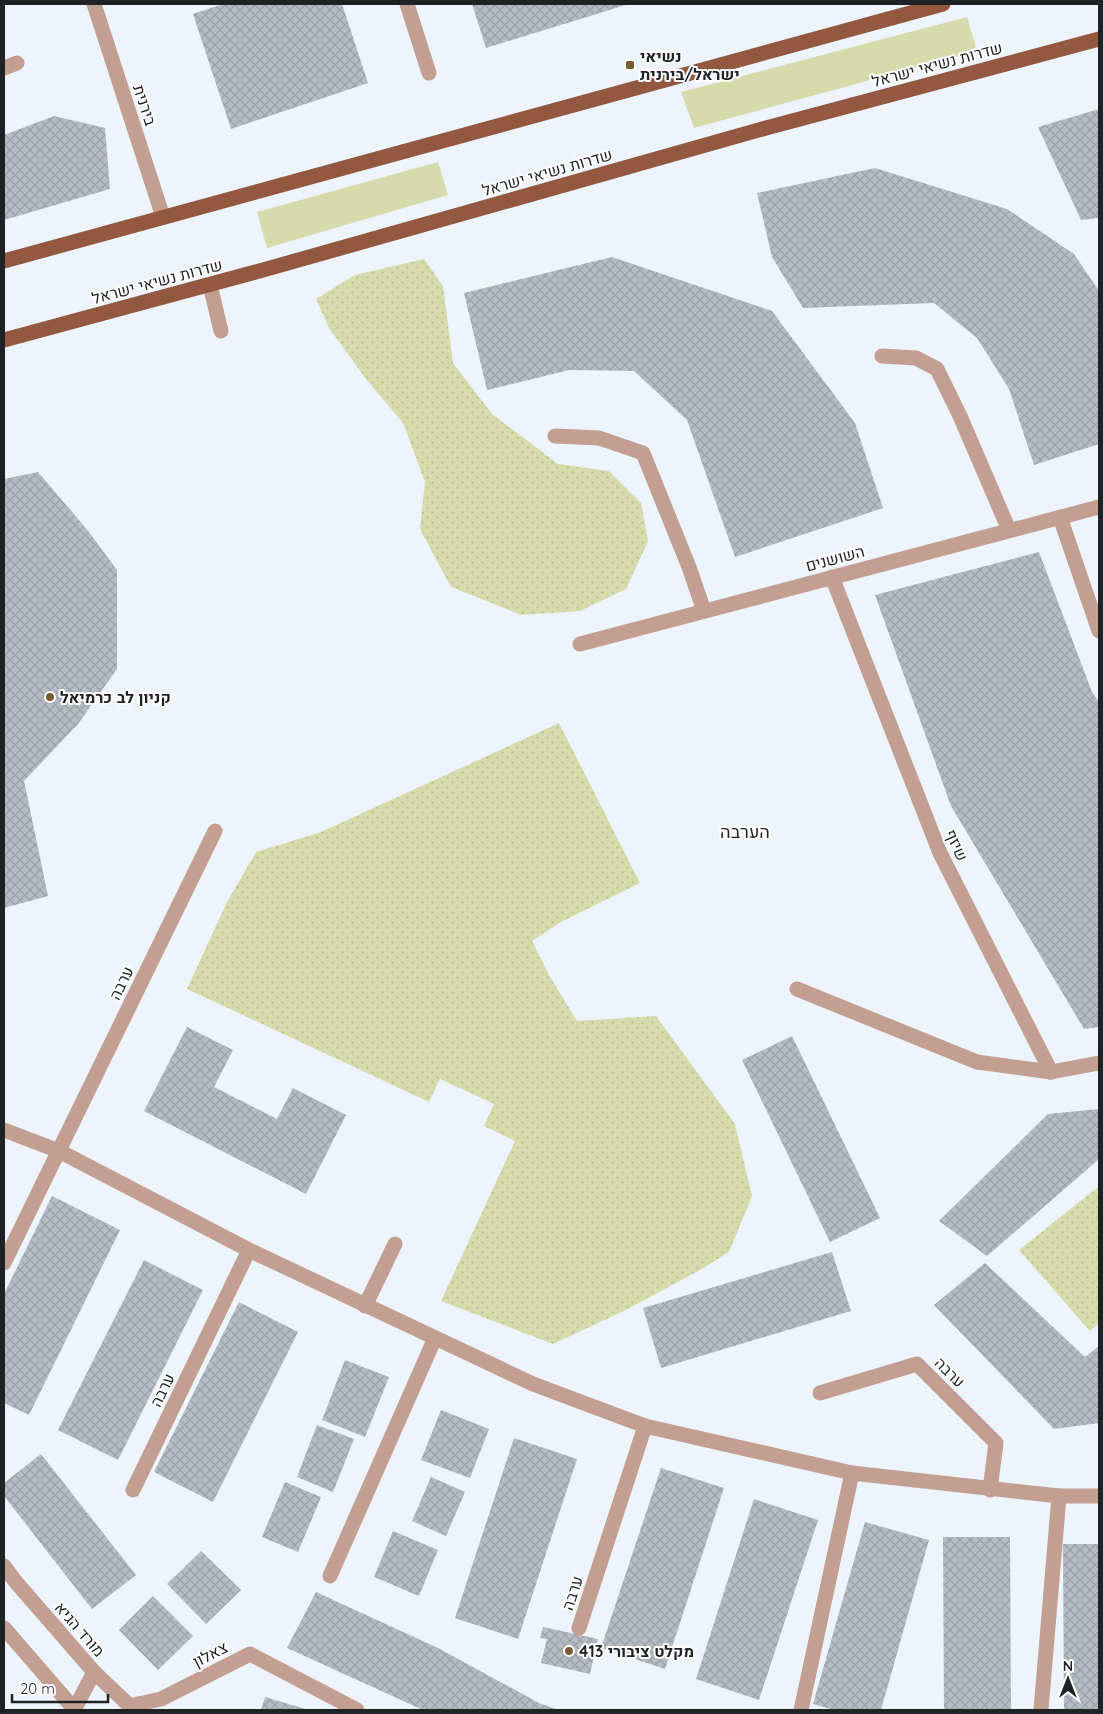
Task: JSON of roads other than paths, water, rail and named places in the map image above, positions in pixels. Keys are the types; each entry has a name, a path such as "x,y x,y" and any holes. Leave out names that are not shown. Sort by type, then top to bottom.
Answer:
{"main road":[{"path":"4,261 943,4"},
{"name":"שדרות נשיאי ישראל","path":"4,340 210,285 775,126 1099,39"}],"street":[{"name":"בירנית","path":"94,4 163,217"},
{"path":"407,4 430,74"},
{"path":"210,285 221,331"},
{"path":"882,356 916,358 936,369 960,416 1009,530"},
{"path":"555,436 599,438 643,453 689,567 704,611"},
{"name":"השושנים","path":"580,644 1099,507"},
{"path":"1060,517 1099,631"},
{"name":"שיזף","path":"832,577 940,853 1051,1072"},
{"name":"ערבה","path":"4,1263 215,831"},
{"path":"796,989 977,1062 1051,1072 1099,1063"},
{"path":"4,1130 59,1151 249,1250 533,1384 645,1426 852,1474 990,1490 1059,1496 1099,1496"},
{"path":"365,1306 395,1244"},
{"name":"ערבה","path":"133,1490 249,1250"},
{"path":"330,1576 435,1338"},
{"name":"ערבה","path":"820,1393 917,1364 996,1443 990,1490"},
{"name":"ערבה","path":"579,1628 645,1426"},
{"path":"801,1710 852,1474"},
{"path":"1041,1710 1059,1496"},
{"name":"מורד הגיא","path":"4,1566 94,1672 131,1708"},
{"path":"4,1628 75,1710 94,1672"},
{"name":"צאלון","path":"131,1708 161,1699 250,1654 358,1710"}],"place":[{"name":"נשיאי ישראל/בירנית","path":"630,65"},
{"name":"קניון לב כרמיאל","path":"50,697"},
{"name":"מקלט ציבורי 413","path":"569,1651"}],"district":[{"name":"הערבה","path":"745,832"}]}
